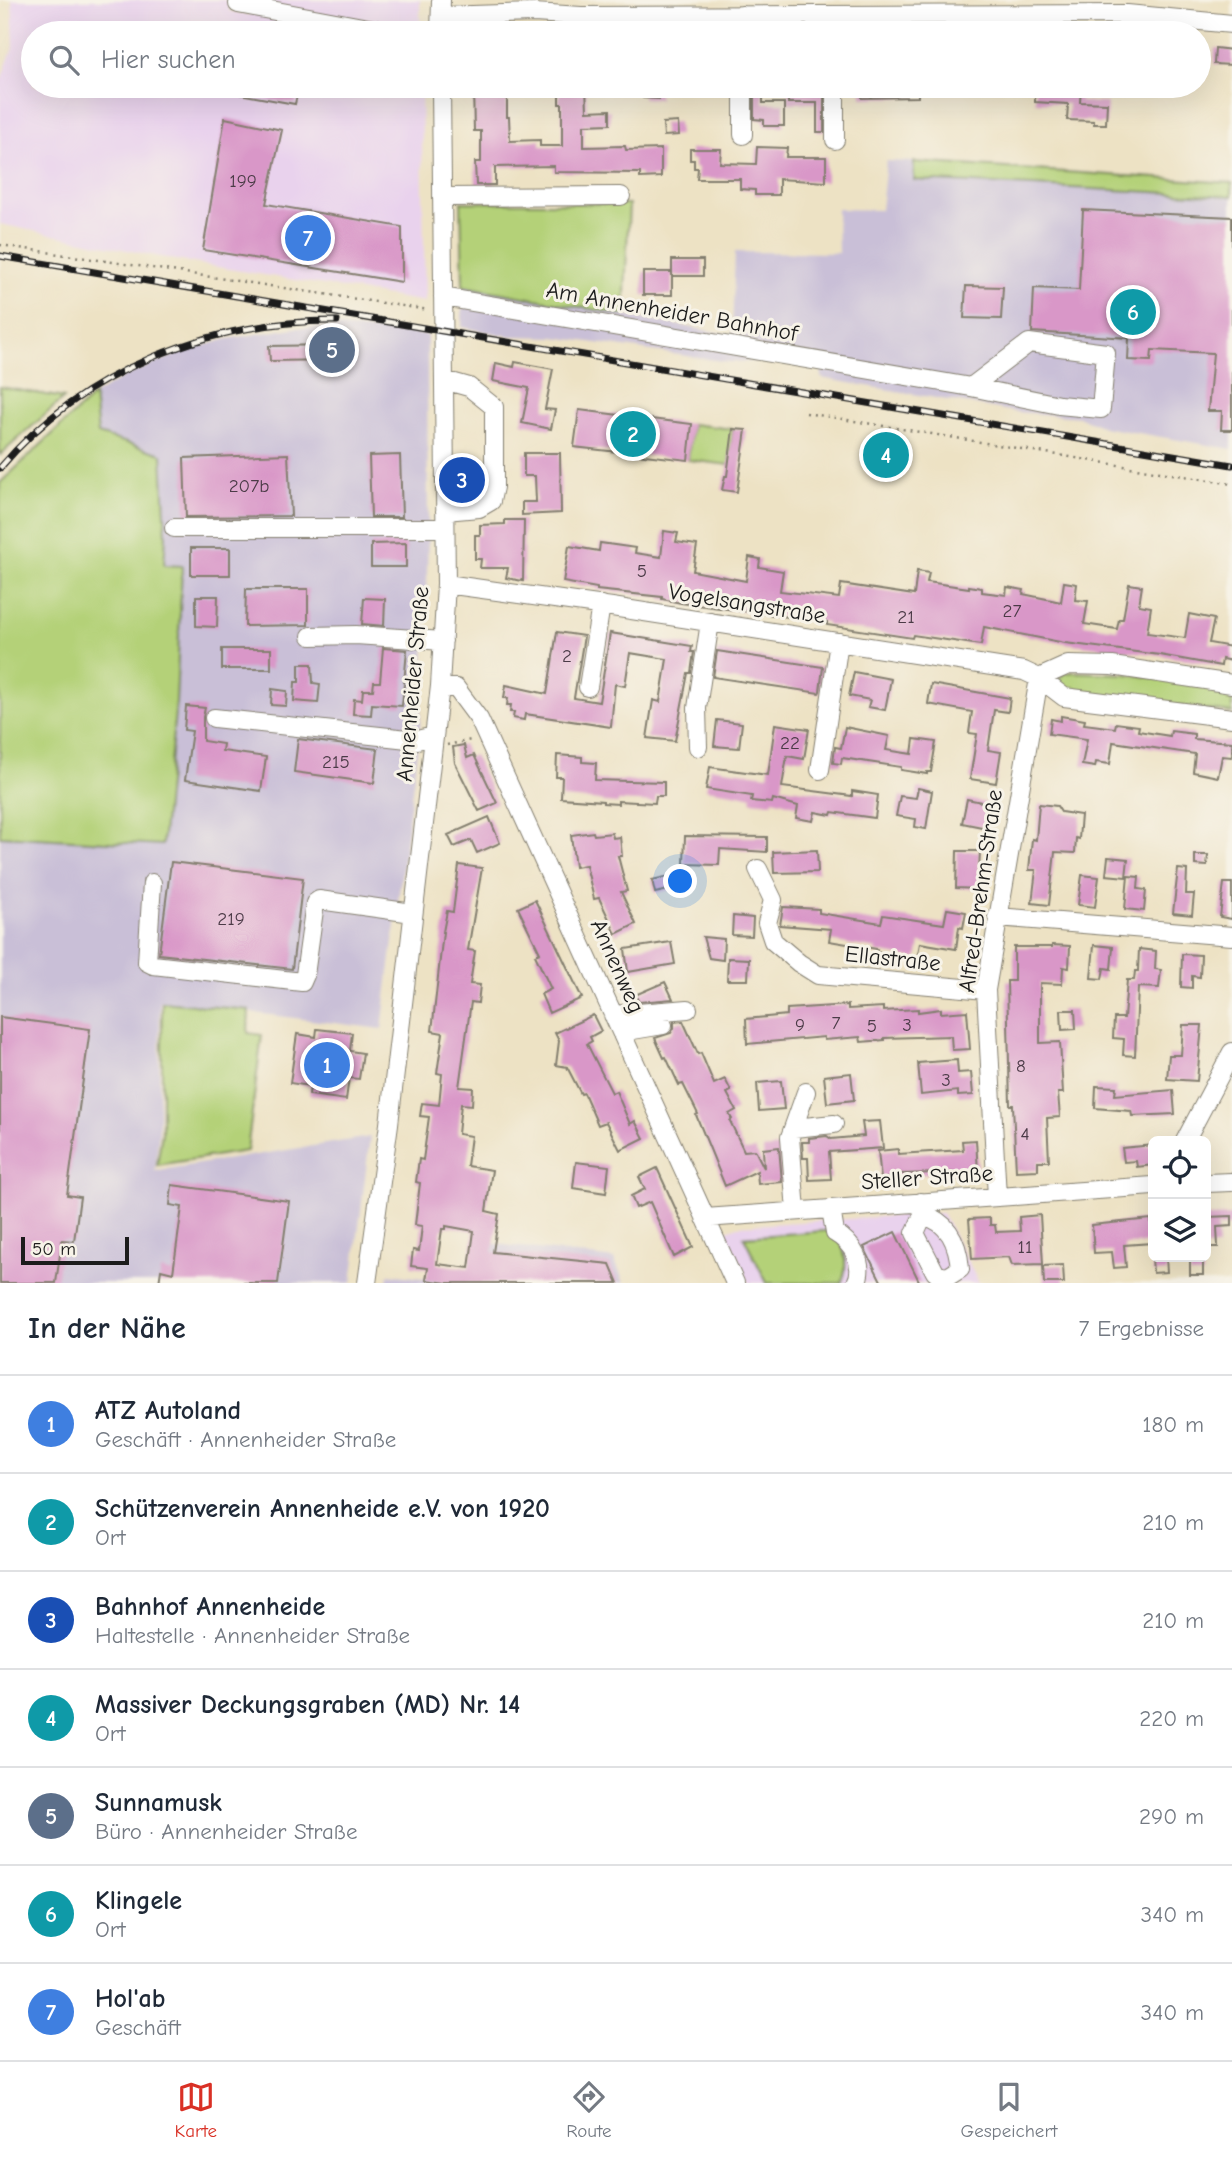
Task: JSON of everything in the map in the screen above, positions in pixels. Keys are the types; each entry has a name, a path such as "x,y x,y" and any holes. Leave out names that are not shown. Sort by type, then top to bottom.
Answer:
{"street":[{"path":"238,4 330,21"},
{"path":"746,21 766,8 835,15 967,7 1126,7 1232,24"},
{"path":"440,16 534,13 681,21"},
{"path":"835,15 835,21"},
{"name":"Annenheider Straße","path":"367,1283 434,739 443,640 446,584 441,98"},
{"path":"743,98 743,135"},
{"path":"835,98 835,140"},
{"path":"443,197 621,196"},
{"name":"Am Annenheider Bahnhof","path":"444,304 893,373 1059,405 1101,409 1106,353 1029,343 971,387"},
{"path":"173,528 445,519 479,508 491,501 494,487 494,407 469,387 444,380"},
{"name":"Vogelsangstraße","path":"446,584 601,605 1024,671 1039,678 1064,697 1232,718"},
{"path":"588,687 601,605"},
{"path":"698,747 697,708 710,622"},
{"path":"311,636 368,635 443,640"},
{"path":"820,770 839,642"},
{"path":"1039,678 1068,665 1112,666 1232,684"},
{"name":"Alfred-Brehm-Straße","path":"997,1197 986,990 1039,678"},
{"name":"Annenweg","path":"440,686 456,688 479,719 735,1283"},
{"path":"215,718 417,740 434,739"},
{"name":"Ellastraße","path":"758,869 773,900 767,923 773,941 818,975 986,990"},
{"path":"152,883 147,962 153,965 302,982 315,902 319,900 413,913"},
{"path":"997,917 1232,936"},
{"path":"617,1023 688,1009"},
{"path":"617,1023 663,1025"},
{"path":"1188,1136 1232,1052"},
{"path":"796,1211 790,1126 806,1092"},
{"path":"790,1126 834,1124"},
{"path":"1211,1183 1232,1181"},
{"name":"Steller Straße","path":"705,1218 831,1209 922,1208 997,1197 1148,1186"},
{"path":"831,1209 835,1233 844,1238 854,1253 859,1278 856,1283"}],"path":[{"path":"0,245 444,304"},
{"path":"806,414 1232,484"},
{"path":"434,739 451,746 487,736"}],"shaded area":[{"path":"12,0 229,0 229,11 249,15 250,0 420,0 420,21 21,21 21,98 421,98 425,302 176,260 0,224 0,82 14,45"},
{"path":"886,161 914,162 914,180 1232,196 1232,449 1103,427 1080,417 1016,412 821,378 822,369 777,361 729,362 554,337 509,336 462,327 463,286 732,335 735,252 838,253 837,209 881,210"},
{"path":"337,327 427,335 428,537 420,727 382,1029 160,1001 159,1130 155,1171 370,1137 352,1283 0,1283 0,836 161,845 181,566 164,565 166,536 98,434 94,395 128,375 183,352 227,339 294,328"},
{"path":"942,1213 979,1283 749,1283 725,1231 738,1226"},
{"path":"473,1241 614,1259 624,1283 466,1283"},
{"path":"389,1274 463,1283 387,1283"}],"green space":[{"path":"914,162 1232,183 1232,196 914,180"},
{"path":"461,202 629,204 624,315 463,286"},
{"path":"0,387 64,398 0,455"},
{"path":"94,395 98,434 162,454 166,536 164,565 182,566 176,702 162,845 0,836 0,483"},
{"path":"692,424 733,429 729,465 688,460"},
{"path":"1063,674 1126,674 1232,688 1232,713 1065,692 1059,687 1059,679"},
{"path":"162,1002 249,1010 248,1033 262,1035 247,1151 157,1165 162,1132"},
{"path":"837,1230 845,1263 841,1283 767,1283 744,1237"}],"building":[{"path":"1215,48 1232,50 1232,65 1214,64"},
{"path":"262,98 296,98 295,104"},
{"path":"473,98 507,98 510,141 540,140 540,146 562,146 562,104 559,104 559,98 586,98 587,111 610,110 610,124 584,125 584,147 661,149 661,177 640,178 640,173 554,172 554,166 495,167 495,185 476,185 475,162 481,162 481,131 474,131"},
{"path":"754,98 763,98 763,103 784,103 784,126 764,126 764,120 754,119"},
{"path":"788,98 824,98 824,132 817,132 817,103 788,103"},
{"path":"1035,98 1080,98 1080,102 1107,103 1106,124 1067,120 1068,104 1035,102"},
{"path":"225,118 282,130 266,204 402,227 402,282 203,250"},
{"path":"678,122 679,135 664,136 663,123"},
{"path":"757,147 787,148 786,157 826,157 826,182 779,179 779,195 755,195 755,190 740,189 740,179 697,179 698,168 694,168 694,160 690,160 690,149 721,149 720,163 756,164"},
{"path":"1083,210 1232,217 1232,430 1221,430 1222,411 1208,411 1213,353 1152,350 1151,361 1128,360 1129,338 1032,332 1034,288 1079,290"},
{"path":"672,260 703,260 703,276 672,276"},
{"path":"643,272 672,272 672,295 643,295"},
{"path":"966,286 1003,287 1001,319 964,318"},
{"path":"333,345 334,360 270,361 269,346"},
{"path":"515,362 553,369 545,409 555,410 551,429 522,423 529,388 493,381 496,363 514,367"},
{"path":"579,410 692,424 688,460 574,447"},
{"path":"733,429 746,430 737,492 722,490 727,476"},
{"path":"524,453 560,453 561,513 522,515 522,502 536,502 535,476 524,476"},
{"path":"288,454 291,516 186,517 184,458"},
{"path":"400,455 402,517 371,517 369,456"},
{"path":"505,520 524,520 523,581 506,578 508,568 480,568 481,559 475,559 475,535 480,535 480,525 505,524"},
{"path":"664,531 678,533 676,542 697,545 693,571 746,581 749,557 760,559 759,567 783,571 780,591 839,598 841,584 914,595 917,571 929,573 927,582 982,588 982,592 1006,595 1007,587 1024,590 1023,594 1061,602 1064,582 1077,584 1075,600 1088,601 1084,624 1117,629 1119,619 1123,619 1129,584 1142,586 1139,605 1151,607 1147,633 1185,638 1189,614 1214,619 1209,643 1232,647 1232,661 1222,659 1221,666 1065,643 984,627 981,645 913,635 912,638 827,625 827,622 597,590 563,582 569,546 599,551 600,543 636,548 635,553 661,557"},
{"path":"406,543 406,567 371,567 371,544"},
{"path":"191,548 230,548 230,575 191,575"},
{"path":"246,589 308,589 308,625 245,626"},
{"path":"196,596 218,596 217,627 196,626"},
{"path":"364,598 385,599 384,626 362,624"},
{"path":"557,632 584,636 574,698 599,702 610,633 692,646 691,652 694,652 691,673 688,673 675,741 647,738 653,700 660,702 667,659 630,653 625,686 615,684 611,727 525,714 524,720 513,718 511,705 507,705 508,698 504,698 506,685 547,694"},
{"path":"383,648 407,650 402,706 372,704 371,715 353,714 354,699 362,700 363,690 373,690 374,682 380,682"},
{"path":"222,649 271,649 271,669 222,669"},
{"path":"717,651 823,667 820,691 819,693 713,677"},
{"path":"299,664 312,664 313,683 320,684 318,703 294,701 295,682 299,682"},
{"path":"854,672 891,679 885,710 868,707 870,700 849,696"},
{"path":"931,684 1010,698 1008,712 994,710 988,750 1001,752 996,783 970,779 977,734 969,733 972,712 928,704"},
{"path":"272,689 287,691 286,706 271,705"},
{"path":"186,706 205,708 203,741 223,744 222,751 266,757 261,791 185,780 192,731 184,730"},
{"path":"1061,716 1085,720 1084,724 1115,728 1116,723 1139,726 1138,731 1170,736 1171,731 1194,734 1194,739 1232,742 1232,757 1222,756 1218,777 1193,772 1195,754 1113,742 1110,764 1096,762 1095,767 1082,765 1087,739 1049,734 1051,719 1061,721"},
{"path":"717,720 742,723 739,748 714,746"},
{"path":"775,724 809,729 804,759 787,756 782,787 852,796 852,791 878,795 875,818 815,812 813,821 796,818 798,806 773,799 772,803 751,801 752,796 706,789 710,767 768,775"},
{"path":"845,727 889,736 886,750 912,754 914,739 936,742 931,772 927,774 901,770 901,767 842,758 841,764 833,763 835,747 841,748"},
{"path":"298,739 378,749 374,783 294,772"},
{"path":"464,745 467,758 474,755 497,803 479,811 455,763 453,747"},
{"path":"557,755 582,757 582,762 596,763 595,780 664,782 664,796 656,796 655,803 618,801 618,804 561,798 562,777 556,777"},
{"path":"918,788 932,791 926,829 915,827 916,819 896,816 900,796 916,798"},
{"path":"967,799 991,804 987,828 962,823"},
{"path":"1039,804 1057,806 1061,812 1081,815 1075,853 1055,852 1049,905 1032,903 1036,870 1029,870 1032,839 1036,840"},
{"path":"489,817 500,843 477,853 471,840 454,847 448,835"},
{"path":"593,832 594,835 612,833 613,838 620,837 622,856 618,856 627,891 621,892 636,924 616,934 599,898 594,899 586,865 575,867 571,835"},
{"path":"685,836 767,837 767,852 720,849 719,865 684,864"},
{"path":"817,850 818,872 774,873 773,852"},
{"path":"957,851 980,851 978,889 956,888"},
{"path":"1195,855 1208,855 1207,866 1195,865"},
{"path":"1108,857 1128,859 1126,877 1106,875"},
{"path":"171,862 303,878 292,969 159,954"},
{"path":"459,865 482,868 468,950 475,951 470,984 480,985 478,1003 471,1002 459,1087 473,1088 472,1105 461,1104 458,1134 471,1136 467,1166 492,1170 486,1211 499,1214 493,1252 610,1264 618,1283 447,1283 426,1280 428,1268 411,1266 413,1250 419,1251 422,1226 415,1225 420,1183 416,1182 419,1159 423,1160 429,1117 420,1116 422,1103 439,1105 442,1074 437,1073 443,1033 432,1031 443,932 447,911 453,912","holes":["446,1226 474,1231 469,1268 437,1264 442,1229 446,1229"]},
{"path":"1178,869 1187,870 1186,894 1194,894 1192,915 1173,913"},
{"path":"688,872 691,885 655,893 652,880"},
{"path":"1082,875 1099,877 1095,907 1078,905"},
{"path":"1128,876 1139,877 1138,889 1146,890 1144,911 1125,909"},
{"path":"1224,883 1232,883 1232,919 1220,917"},
{"path":"535,900 582,998 549,1013 541,994 551,989 535,955 540,953 518,908"},
{"path":"783,907 819,909 819,913 881,923 883,915 944,924 947,909 966,912 963,928 959,927 956,949 920,943 917,959 829,941 831,929 780,925"},
{"path":"733,916 753,918 752,936 732,935"},
{"path":"703,937 724,939 723,960 709,958"},
{"path":"671,942 675,964 628,972 625,949"},
{"path":"1094,945 1113,947 1111,969 1104,968 1102,979 1091,978"},
{"path":"1070,946 1069,968 1063,967 1062,984 1040,983 1040,1043 1060,1042 1063,1093 1058,1093 1060,1117 1047,1118 1049,1161 1038,1161 1038,1170 1016,1171 1013,1105 1010,1105 1007,981 1014,981 1014,947"},
{"path":"1139,949 1156,951 1155,969 1161,970 1159,988 1138,987 1135,1056 1123,1055 1124,1039 1113,1038 1114,1018 1124,1018 1127,980 1134,980 1135,971 1138,971"},
{"path":"1182,954 1201,955 1200,977 1192,976 1192,988 1181,987"},
{"path":"728,958 749,959 748,980 727,980"},
{"path":"665,982 673,999 639,1002 635,995"},
{"path":"848,1005 848,1009 883,1007 883,1011 967,1011 970,1049 952,1050 951,1036 884,1038 861,1042 860,1037 824,1040 824,1037 747,1044 746,1019 787,1015 787,1009"},
{"path":"1061,1010 1075,1010 1076,1029 1062,1030"},
{"path":"593,1015 601,1031 590,1037 592,1041 587,1044 612,1093 616,1091 630,1124 635,1121 644,1138 620,1150 606,1122 598,1125 584,1093 581,1094 567,1067 556,1065 559,1041 555,1033"},
{"path":"0,1017 90,1029 67,1195 80,1197 74,1241 62,1240 56,1283 0,1283"},
{"path":"683,1021 714,1084 725,1079 731,1091 727,1093 736,1110 729,1114 732,1119 730,1121 744,1151 755,1150 764,1168 763,1149 779,1147 782,1182 758,1184 757,1171 725,1186 696,1115 698,1114 683,1084 679,1085 655,1038 671,1033 674,1022"},
{"path":"1183,1025 1202,1025 1197,1081 1167,1079 1169,1055 1181,1055"},
{"path":"317,1029 352,1033 350,1051 363,1053 359,1079 349,1078 346,1100 309,1095 310,1086 290,1083 297,1034 316,1037"},
{"path":"957,1060 958,1073 971,1072 973,1095 958,1096 958,1091 921,1095 918,1063"},
{"path":"851,1073 854,1100 827,1103 824,1076"},
{"path":"781,1081 784,1109 759,1111 757,1083"},
{"path":"1096,1086 1116,1087 1115,1095 1173,1090 1175,1114 1132,1116 1131,1111 1095,1108"},
{"path":"880,1121 883,1148 829,1152 831,1179 809,1180 808,1158 803,1158 802,1142 809,1142 809,1138 827,1136 831,1139 864,1136 862,1122"},
{"path":"976,1140 978,1172 900,1174 900,1177 881,1179 878,1151 898,1149 898,1154 963,1150 962,1141"},
{"path":"1148,1145 1148,1166 1137,1167 1136,1161 1124,1162 1122,1148"},
{"path":"576,1162 609,1166 606,1193 573,1188"},
{"path":"657,1168 693,1247 674,1257 650,1202 636,1208 631,1196 645,1189 639,1177"},
{"path":"172,1185 289,1201 278,1283 159,1283 161,1270 173,1273 182,1207 170,1205"},
{"path":"1040,1215 1043,1264 1012,1265 1009,1257 972,1259 969,1219 990,1218 990,1225 995,1225 996,1232 1020,1231 1019,1217"},
{"path":"1232,1216 1232,1226 1217,1227 1218,1247 1211,1247 1211,1217"},
{"path":"1148,1219 1148,1243 1124,1245 1126,1267 1114,1268 1112,1252 1094,1253 1092,1225"},
{"path":"895,1232 920,1283 882,1283 864,1247"},
{"path":"1152,1262 1166,1262 1167,1272 1153,1273"},
{"path":"1190,1262 1203,1262 1203,1275 1190,1275"},
{"path":"1063,1265 1064,1283 1044,1283 1043,1266"}],"railway":[{"path":"0,256 1232,465"},
{"path":"0,468 33,434 70,404 110,378 152,357 196,341 242,330 289,323 337,321"}],"place":[{"name":"Hol'ab","path":"308,238"},
{"name":"Klingele","path":"1133,312"},
{"name":"Sunnamusk","path":"332,350"},
{"name":"Schützenverein Annenheide e.V. von 1920","path":"633,434"},
{"name":"Massiver Deckungsgraben (MD) Nr. 14","path":"886,455"},
{"name":"Bahnhof Annenheide","path":"462,480"},
{"name":"ATZ Autoland","path":"327,1065"}]}
